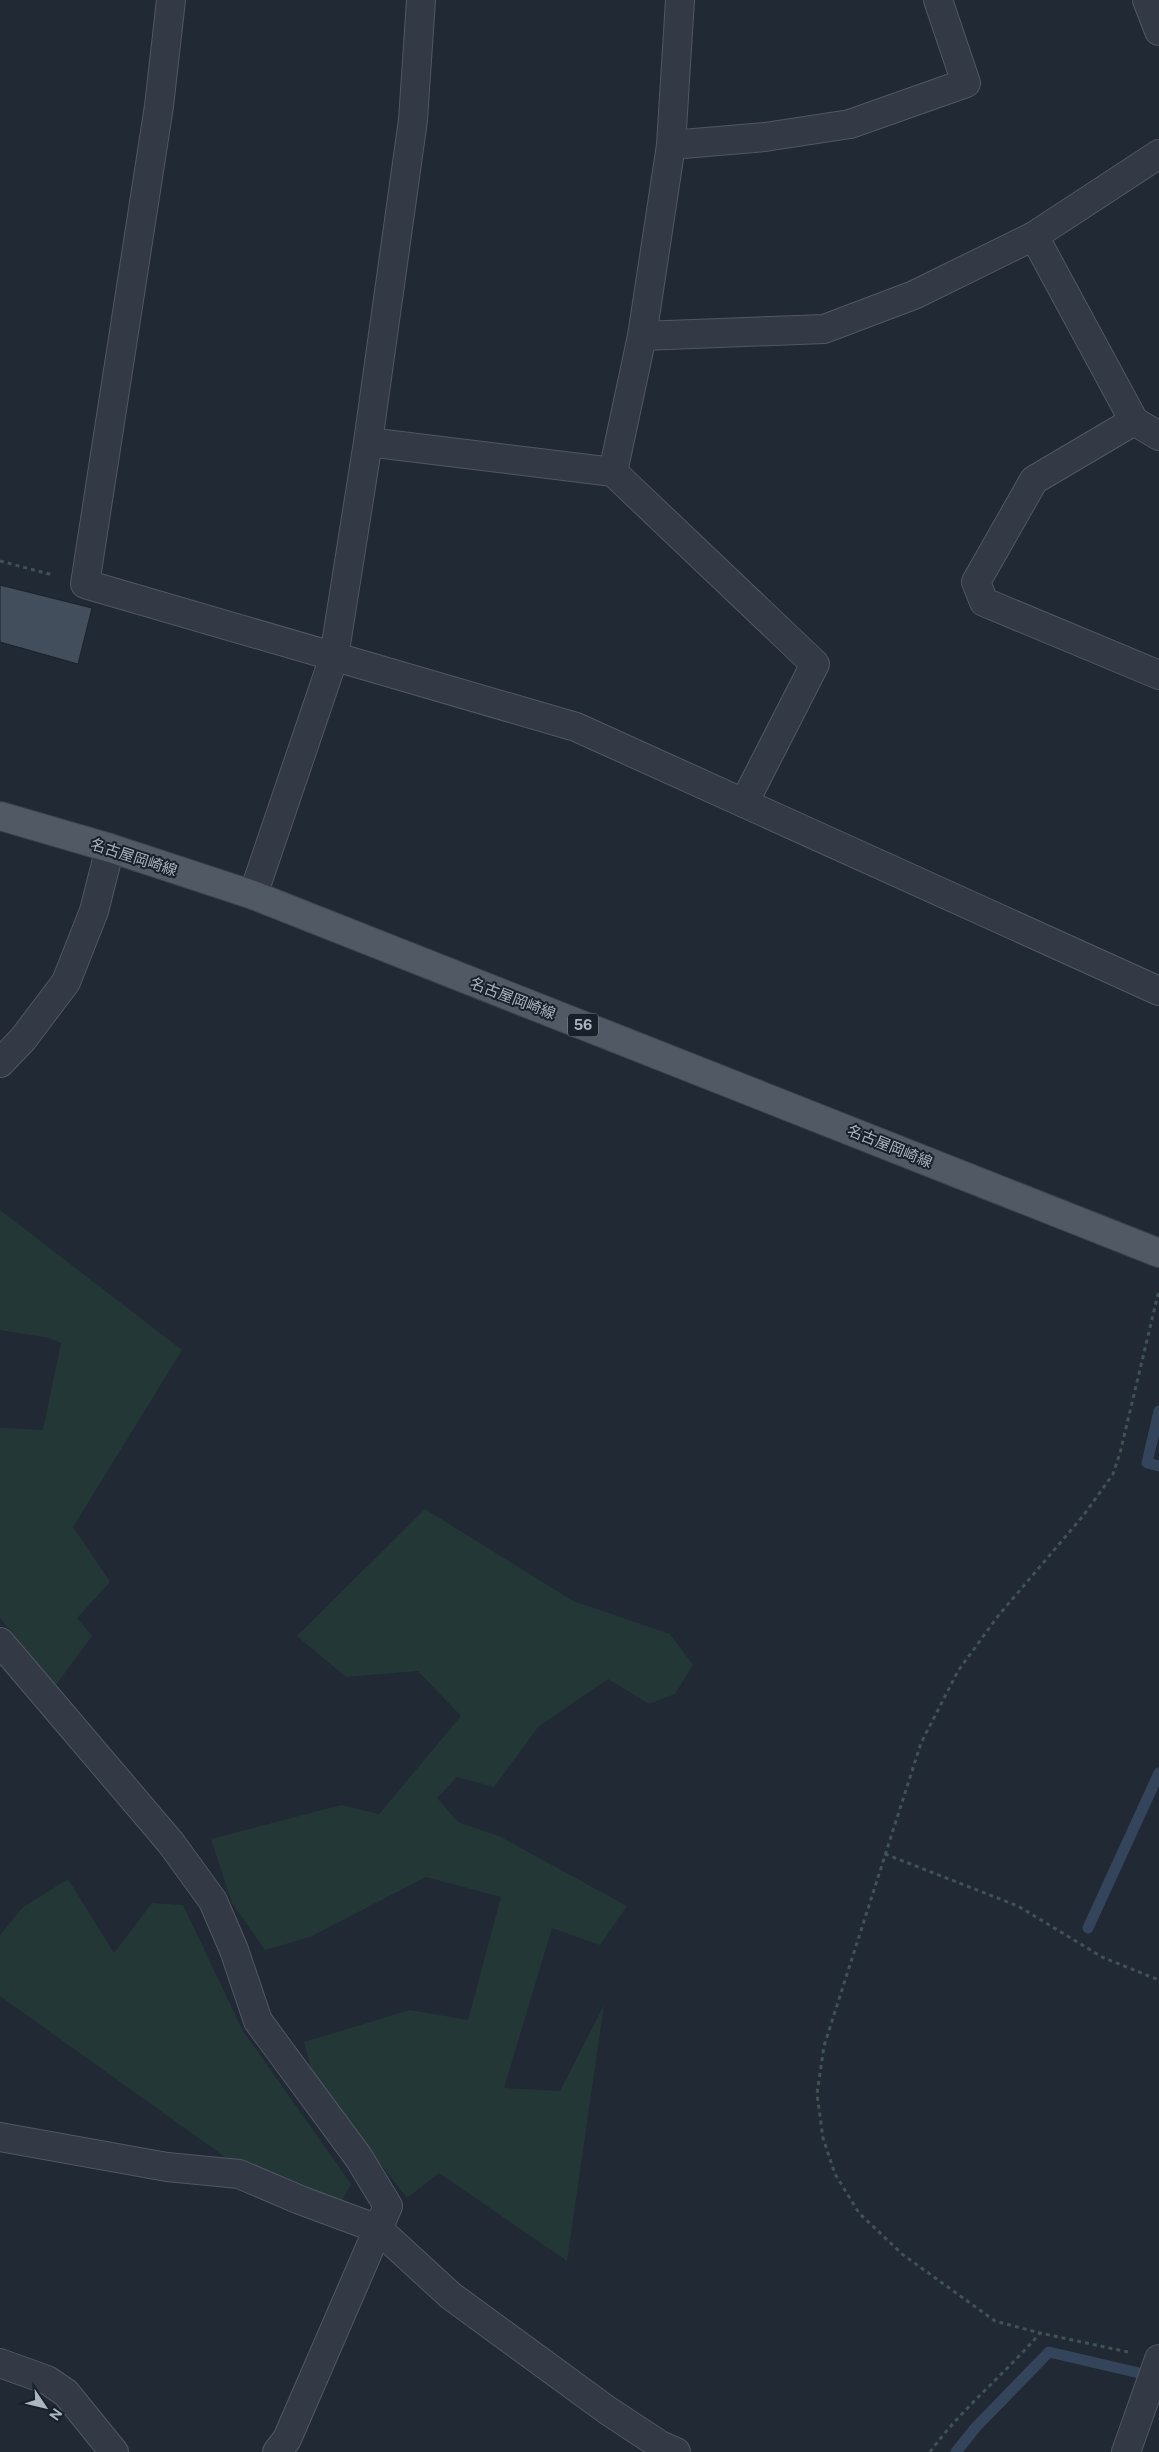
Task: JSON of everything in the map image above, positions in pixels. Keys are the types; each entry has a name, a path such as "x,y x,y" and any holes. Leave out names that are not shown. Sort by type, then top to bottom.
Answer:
{"main road":[{"name":"名古屋岡崎線","path":"0,816 110,848 253,895 1159,1253"}],"street":[{"path":"171,0 159,106 85,584 576,727 1159,991"},
{"path":"253,895 334,657 368,442 413,120 421,0"},
{"path":"613,472 642,336 671,145 680,0"},
{"path":"671,145 766,137 850,124 966,83 938,0"},
{"path":"1147,0 1159,31"},
{"path":"642,336 824,329 914,295 1034,236 1159,154"},
{"path":"1034,236 1134,421 1159,436"},
{"path":"1134,421 1034,480 976,582 984,602 1159,675"},
{"path":"368,442 613,472 815,664 744,803"},
{"path":"0,1063 23,1039 66,982 94,912 110,848"},
{"path":"0,1642 164,1836 213,1901 234,1950 258,2021 359,2158 388,2206 287,2439 277,2452"},
{"path":"0,2137 167,2167 239,2174 300,2200 378,2229 451,2296 607,2410 660,2445 676,2452"},
{"path":"1126,2452 1159,2359"},
{"path":"0,2363 47,2380 66,2393 114,2452"}],"path":[{"path":"0,561 85,584"},
{"path":"1132,2353 1040,2333 995,2320 902,2254 859,2212 835,2174 823,2138 817,2094 824,2046 921,1743 958,1671 998,1616 1083,1516 1113,1474 1120,1453 1159,1290"},
{"path":"885,1854 1018,1906 1102,1957 1159,1980"},
{"path":"930,2452 965,2410 1016,2361 1040,2333"}],"shaded area":[{"path":"0,1210 182,1350 73,1527 110,1582 77,1618 92,1636 55,1686 0,1618 0,1428 43,1430 61,1343 49,1338 0,1330"},
{"path":"425,1509 573,1601 670,1634 693,1665 675,1694 649,1704 608,1679 538,1727 494,1787 457,1777 437,1798 458,1822 499,1836 627,1906 600,1945 552,1928 504,2088 560,2091 604,2005 567,2261 439,2173 407,2198 314,2079 304,2042 410,2010 468,2020 501,1897 426,1877 310,1937 265,1950 232,1903 211,1839 341,1805 379,1814 461,1716 418,1671 346,1677 297,1636"},
{"path":"68,1879 114,1953 152,1903 183,1905 243,2031 351,2184 341,2203 232,2162 0,1996 0,1935 22,1908"}],"building":[{"path":"0,585 92,608 78,664 0,642"}],"waterway":[{"path":"1159,1411 1147,1463 1159,1466"},
{"path":"1088,1928 1159,1773"},
{"path":"956,2452 976,2427 1049,2352 1152,2376"}]}
